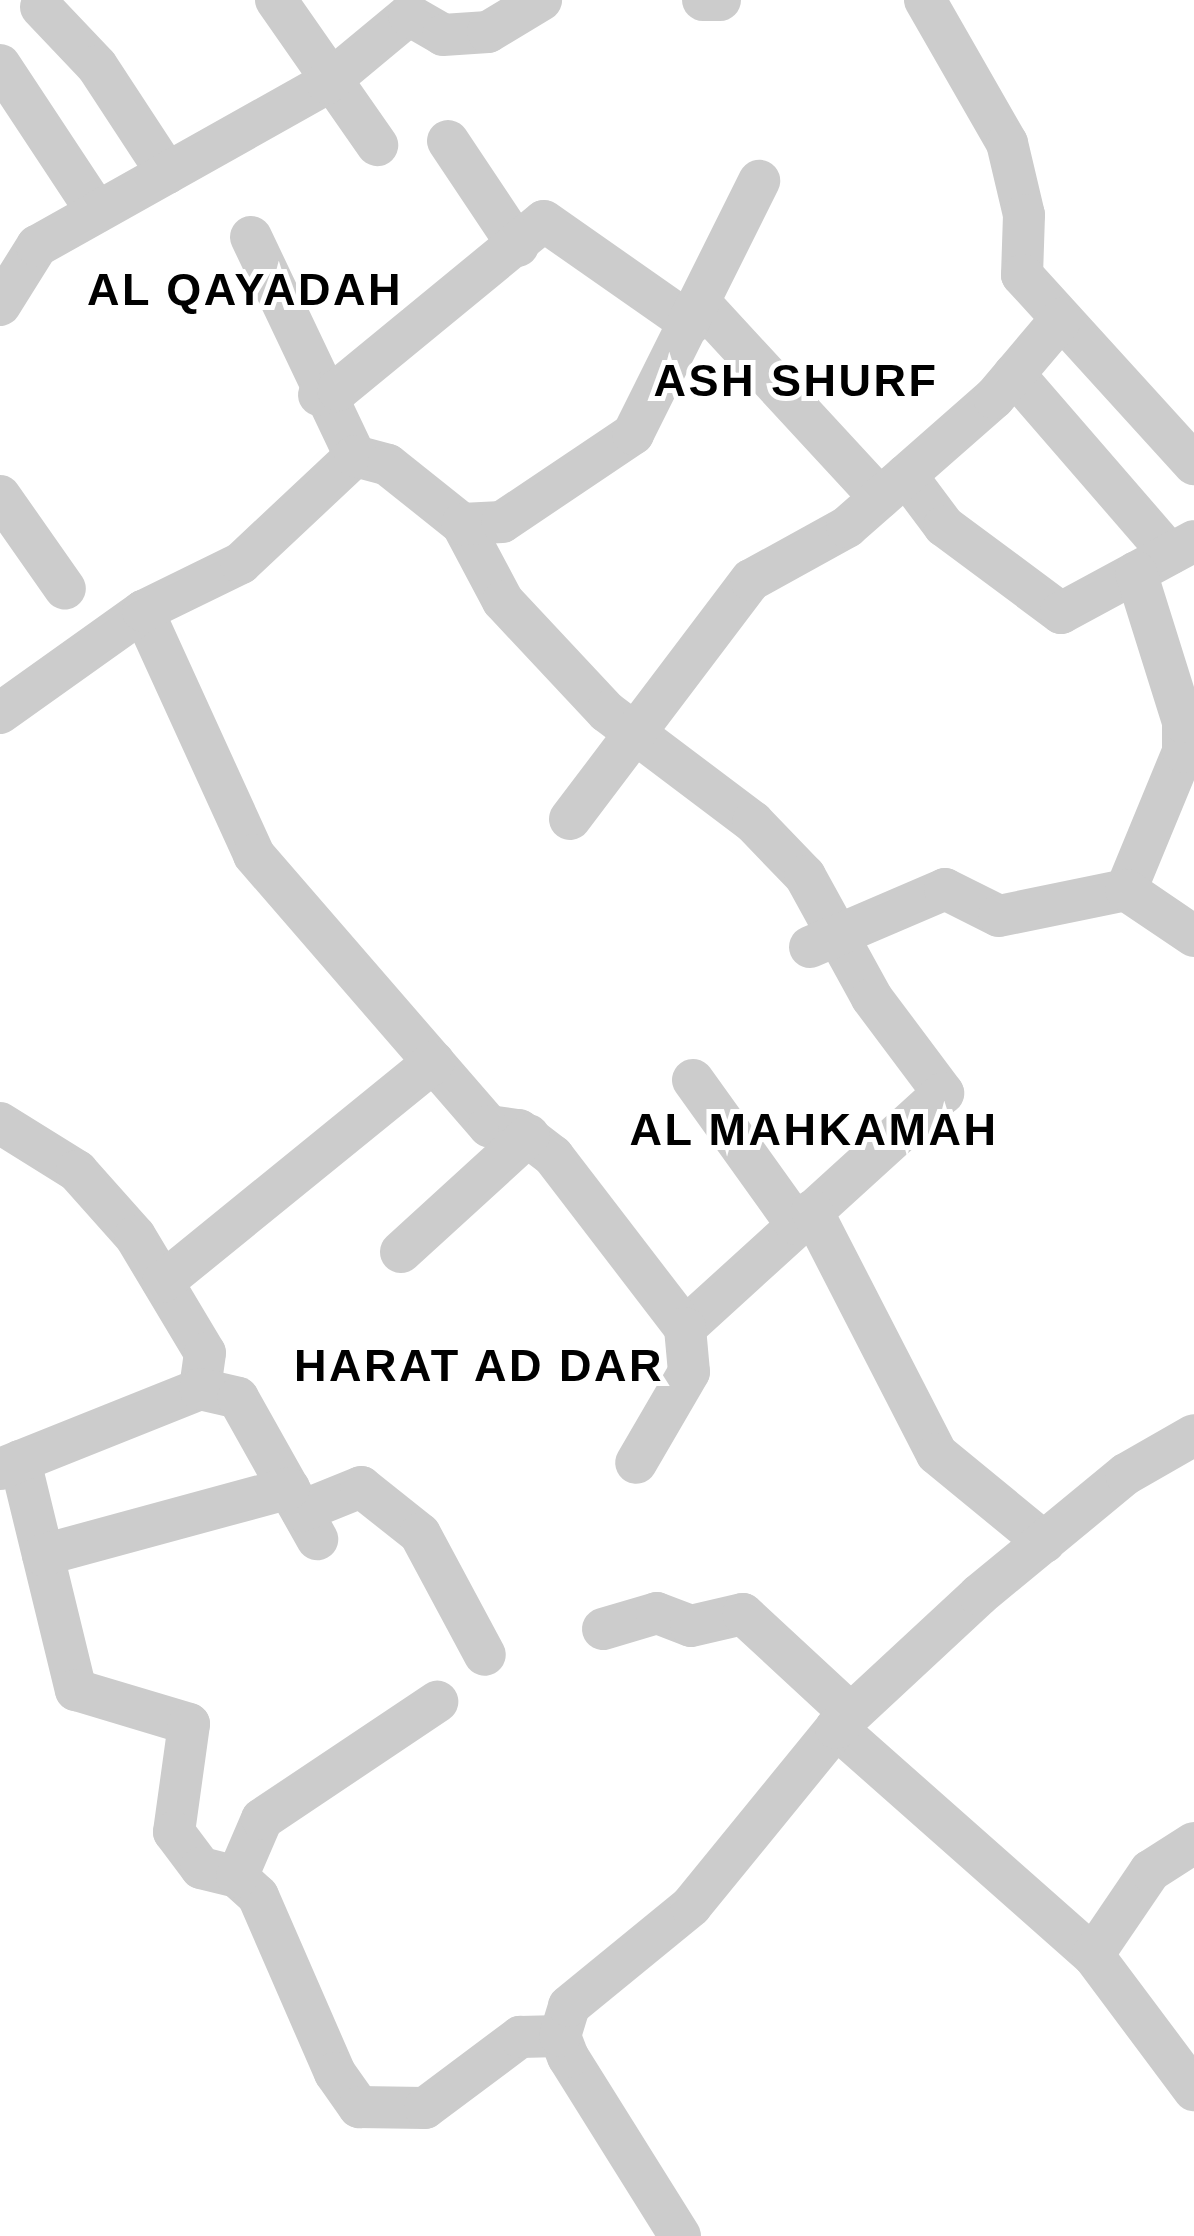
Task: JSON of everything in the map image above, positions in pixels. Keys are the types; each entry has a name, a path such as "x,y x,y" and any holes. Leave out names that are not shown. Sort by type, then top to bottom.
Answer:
{"street":[{"path":"276,0 334,77 377,146"},
{"path":"0,305 37,246 334,77 408,15 430,13 443,35 488,32 541,0"},
{"path":"703,0 720,0"},
{"path":"924,0 1007,143 1024,216 1022,275 1194,464"},
{"path":"40,7 98,66 167,173"},
{"path":"0,65 97,212"},
{"path":"448,141 518,246"},
{"path":"462,524 502,522 632,434 697,315 759,181"},
{"path":"319,395 338,390 544,221 697,315 893,486 1061,613 1167,556"},
{"path":"251,238 319,395 355,456 388,465 462,524 503,601 637,737 753,822 805,876 824,941 944,1093 685,1328"},
{"path":"570,820 637,737 752,580 893,486 1014,374 1061,319"},
{"path":"1014,374 1167,556 1183,752 1126,890"},
{"path":"0,713 143,612 242,563 355,456"},
{"path":"0,496 64,589"},
{"path":"143,612 254,855 488,1126 529,1135 685,1328 689,1372 636,1463"},
{"path":"824,941 944,889 999,916 1126,890 1194,936"},
{"path":"163,1282 434,1062"},
{"path":"693,1080 804,1217 936,1454 1044,1542"},
{"path":"0,1123 78,1172 163,1282 205,1353 200,1388"},
{"path":"401,1252 529,1135"},
{"path":"303,1512 238,1398 200,1388 10,1465 43,1555 76,1690 188,1724 174,1832 201,1868 236,1877 258,1896 334,2073 359,2107 426,2108 520,2037 560,2036"},
{"path":"680,2236 560,2036 568,2006 691,1906 844,1721 1126,1474 1194,1435"},
{"path":"43,1555 303,1512 361,1487 420,1534 485,1655"},
{"path":"603,1629 657,1613 691,1626 743,1614 844,1721 1093,1955 1194,2090"},
{"path":"236,1877 262,1819 437,1702"},
{"path":"1093,1955 1150,1870 1194,1843"}],"district":[{"name":"AL QAYADAH","path":"245,290"},
{"name":"ASH SHURF","path":"796,381"},
{"name":"AL MAHKAMAH","path":"814,1130"},
{"name":"HARAT AD DAR","path":"479,1366"}]}
